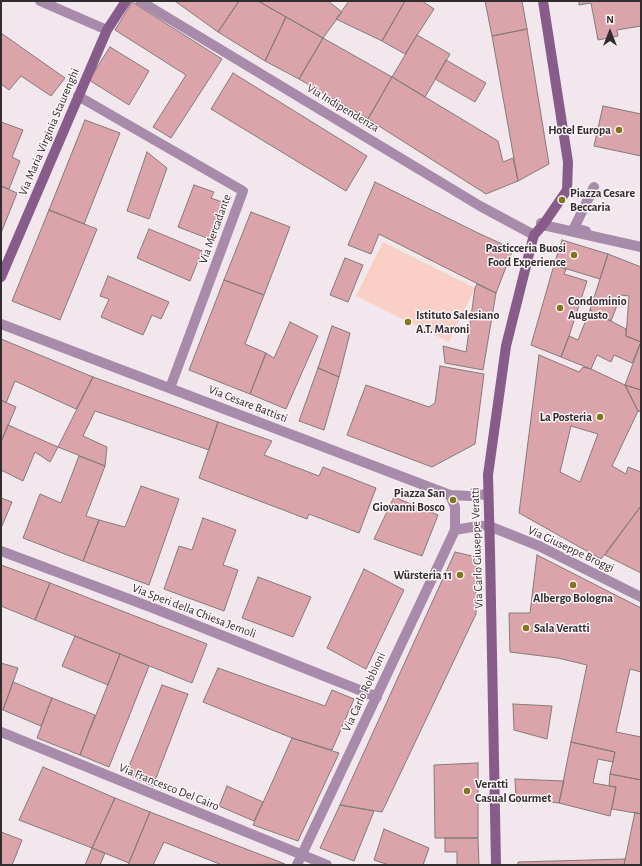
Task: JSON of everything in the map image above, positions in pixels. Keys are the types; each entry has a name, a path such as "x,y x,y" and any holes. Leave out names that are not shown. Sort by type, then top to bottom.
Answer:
{"main road":[{"name":"Via Maria Virginia Staurenghi","path":"1,276 107,30 126,1"},
{"path":"534,235 567,190 568,162 543,1"},
{"name":"Via Carlo Giuseppe Veratti","path":"496,865 488,475 506,346 534,235"}],"street":[{"path":"40,1 107,30"},
{"name":"Via Indipendenza","path":"140,1 480,206 534,235"},
{"name":"Via Mercadante","path":"78,96 243,191 170,388"},
{"path":"594,187 574,228 641,247"},
{"path":"542,224 641,247"},
{"name":"Via Cesare Battisti","path":"1,324 450,495 470,496 488,494"},
{"path":"450,495 455,507 455,530 478,526 489,526"},
{"name":"Via Giuseppe Broggi","path":"489,526 539,546 641,597"},
{"name":"Via Carlo Robbioni","path":"297,865 455,530"},
{"name":"Via Speri della Chiesa Jemoli","path":"1,551 153,608 377,697"},
{"name":"Via Francesco Del Cairo","path":"1,732 327,865"}],"shaded area":[{"path":"383,242 475,288 449,342 356,296"}],"building":[{"path":"175,1 239,1 218,32"},
{"path":"239,1 258,1 286,17 265,61 218,32"},
{"path":"258,1 328,1 342,12 323,38"},
{"path":"349,1 405,1 382,41 336,19"},
{"path":"405,1 422,1 434,9 405,54 382,41"},
{"path":"485,1 522,1 527,29 492,36"},
{"path":"579,1 641,1 641,26 617,30 618,36 598,40 591,3 579,5"},
{"path":"132,2 222,59 171,138 153,127 186,75 115,30"},
{"path":"286,17 323,38 299,79 265,61"},
{"path":"527,29 549,164 518,181 492,36"},
{"path":"1,33 65,78 51,96 21,76 9,90 1,84"},
{"path":"417,35 450,54 425,97 392,77"},
{"path":"323,38 392,77 368,119 299,79"},
{"path":"110,47 149,71 129,105 89,80"},
{"path":"446,60 486,83 475,102 435,79"},
{"path":"233,73 367,156 346,191 211,109"},
{"path":"392,77 498,141 503,162 513,158 518,181 486,194 368,119"},
{"name":"Hotel Europa","path":"603,106 641,114 641,156 594,146"},
{"path":"85,120 120,133 84,224 49,210"},
{"path":"1,122 23,130 12,157 20,161 9,189 1,186"},
{"path":"147,152 167,168 149,219 127,211"},
{"path":"375,182 513,249 496,293 379,234 371,254 348,245"},
{"path":"194,185 214,192 211,198 225,203 212,240 178,227"},
{"path":"1,186 17,193 1,233"},
{"path":"49,210 97,229 60,320 12,301"},
{"path":"251,212 290,227 264,295 224,280"},
{"path":"149,229 202,251 190,281 137,258"},
{"path":"562,240 608,254 600,279 554,265"},
{"path":"608,254 641,267 641,342 626,336 629,296 621,295 611,321 590,310"},
{"path":"345,258 363,265 348,302 330,295"},
{"name":"Condominio Augusto","path":"554,265 566,269 564,274 587,281 561,357 531,345"},
{"path":"108,276 169,302 161,319 152,315 143,335 101,317 109,299 100,296"},
{"path":"224,280 264,295 245,344 266,353 250,394 189,370"},
{"path":"477,284 496,293 483,370 445,363 443,346 466,352 475,288"},
{"path":"590,310 626,329 626,336 641,342 632,363 614,355 611,362 597,355 591,369 561,357 569,336 578,340"},
{"path":"290,322 318,336 286,409 250,394 266,353 274,358"},
{"path":"332,326 350,333 339,377 318,368"},
{"path":"1,339 93,377 76,409 15,381 6,403 1,400"},
{"path":"641,342 641,390 625,385"},
{"path":"539,355 579,372 583,367 591,369 625,385 638,411 612,466 626,474 628,467 641,472 641,506 601,559 519,513","holes":["571,426 598,434 580,482 560,472"]},
{"path":"440,366 484,374 475,444 432,467 347,435 366,385 429,407 435,403"},
{"path":"318,368 339,377 324,430 299,421"},
{"path":"93,377 218,422 209,450 95,411 83,436 107,447 105,466 58,447"},
{"path":"625,385 641,390 641,412 638,411"},
{"path":"1,400 16,407 1,442"},
{"path":"218,422 272,441 264,455 319,476 323,467 376,488 359,533 309,514 307,519 199,478"},
{"path":"8,425 58,447 50,462 35,452 23,481 1,470 1,442"},
{"path":"79,456 105,466 86,516 99,520 83,561 23,538 40,494 61,503"},
{"path":"141,486 179,499 149,585 83,561 99,520 125,527"},
{"path":"394,497 438,515 422,556 374,539"},
{"path":"1,498 12,502 2,526 1,526"},
{"path":"641,506 641,573 605,555"},
{"path":"203,518 236,530 223,565 238,570 224,611 164,589 179,546 192,550"},
{"path":"455,552 476,557 476,614 382,812 340,805"},
{"path":"537,555 641,608 641,672 630,669 616,732 641,737 641,780 610,774 615,752 571,742 587,665 558,658 510,652 509,613 530,613"},
{"path":"1,565 50,583 35,620 1,606"},
{"path":"364,569 404,590 366,669 327,648"},
{"path":"258,577 311,597 293,637 242,618"},
{"path":"50,583 207,644 192,683 35,620"},
{"path":"75,636 120,654 108,685 62,666"},
{"path":"120,654 149,666 109,767 80,755"},
{"path":"1,663 18,668 3,710 1,709"},
{"path":"218,668 325,706 332,690 354,699 332,750 292,738 203,702"},
{"path":"13,682 52,698 41,726 3,710"},
{"path":"162,685 188,694 153,786 126,774"},
{"path":"52,698 95,715 80,755 37,738"},
{"path":"513,704 552,706 547,739 514,730"},
{"path":"292,738 339,753 298,841 253,825"},
{"path":"571,742 615,752 613,762 598,759 593,783 616,787 610,816 559,803"},
{"path":"478,763 478,838 435,838 434,765"},
{"path":"43,767 115,798 92,848 19,820"},
{"path":"610,774 641,780 641,814 612,809 616,787 609,786"},
{"path":"515,779 564,781 559,803 516,798"},
{"path":"227,786 263,802 254,821 219,806"},
{"path":"115,798 150,812 129,863 92,848"},
{"path":"340,805 374,811 354,861 320,848"},
{"path":"150,812 285,864 222,865 164,842 153,865 128,865"},
{"path":"635,812 641,814 641,865 624,865"},
{"path":"384,829 429,848 423,865 389,865 374,860"},
{"path":"1,832 22,840 12,865 1,865"},
{"path":"445,838 478,838 479,865 457,865 457,852 445,852"},
{"path":"92,848 105,853 100,865 85,865"},
{"path":"625,859 624,865 518,865 518,862"}],"place":[{"name":"Hotel Europa","path":"619,130"},
{"name":"Piazza Cesare Beccaria","path":"562,200"},
{"name":"Pasticceria Buosi Food Experience","path":"574,255"},
{"name":"Condominio Augusto","path":"560,308"},
{"name":"Istituto Salesiano A.T. Maroni","path":"408,322"},
{"name":"La Posteria","path":"600,417"},
{"name":"Piazza San Giovanni Bosco","path":"453,500"},
{"name":"Würsteria 11","path":"460,575"},
{"name":"Albergo Bologna","path":"573,585"},
{"name":"Sala Veratti","path":"526,628"},
{"name":"Veratti Casual Gourmet","path":"467,791"}]}
